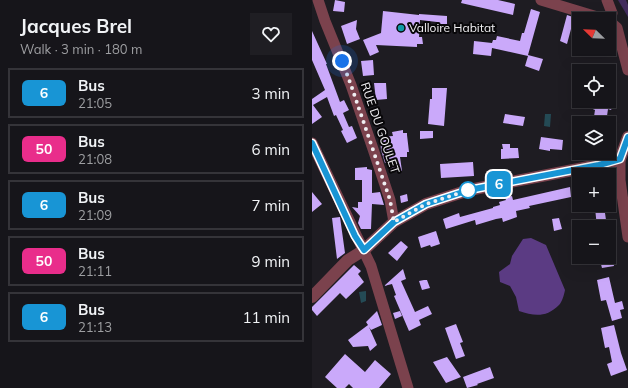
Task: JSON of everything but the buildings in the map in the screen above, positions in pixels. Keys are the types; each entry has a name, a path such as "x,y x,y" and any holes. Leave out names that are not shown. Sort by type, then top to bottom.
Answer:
{"street":[{"name":"RUE DU GOULET","path":"318,0 351,85 371,143 390,200 394,222"},
{"path":"542,0 582,12"},
{"path":"607,0 612,12"},
{"path":"616,27 628,70"},
{"path":"628,137 620,159 620,180 628,237"},
{"path":"312,143 355,236 364,250 371,266 408,388"},
{"path":"312,297 348,260 364,250 394,222 426,204 469,190 599,165 620,159"}],"shaded area":[{"path":"618,0 626,0 628,5 628,17"},
{"path":"531,238 546,245 565,290 559,305 549,312 540,315 519,311 516,297 510,286 500,282 499,272 510,264 512,256 523,239"}],"water":[{"path":"545,114 551,114 550,127 544,126"},
{"path":"366,291 366,301 361,303 359,292"}],"bus line":[{"name":"6","path":"312,143 355,236 364,250 394,222 426,204 469,190 599,165 620,159 628,137"}],"place":[{"name":"Valloire Habitat","path":"401,28"}],"route":[{"path":"342,61 390,200 394,222 426,204 468,190"}]}
